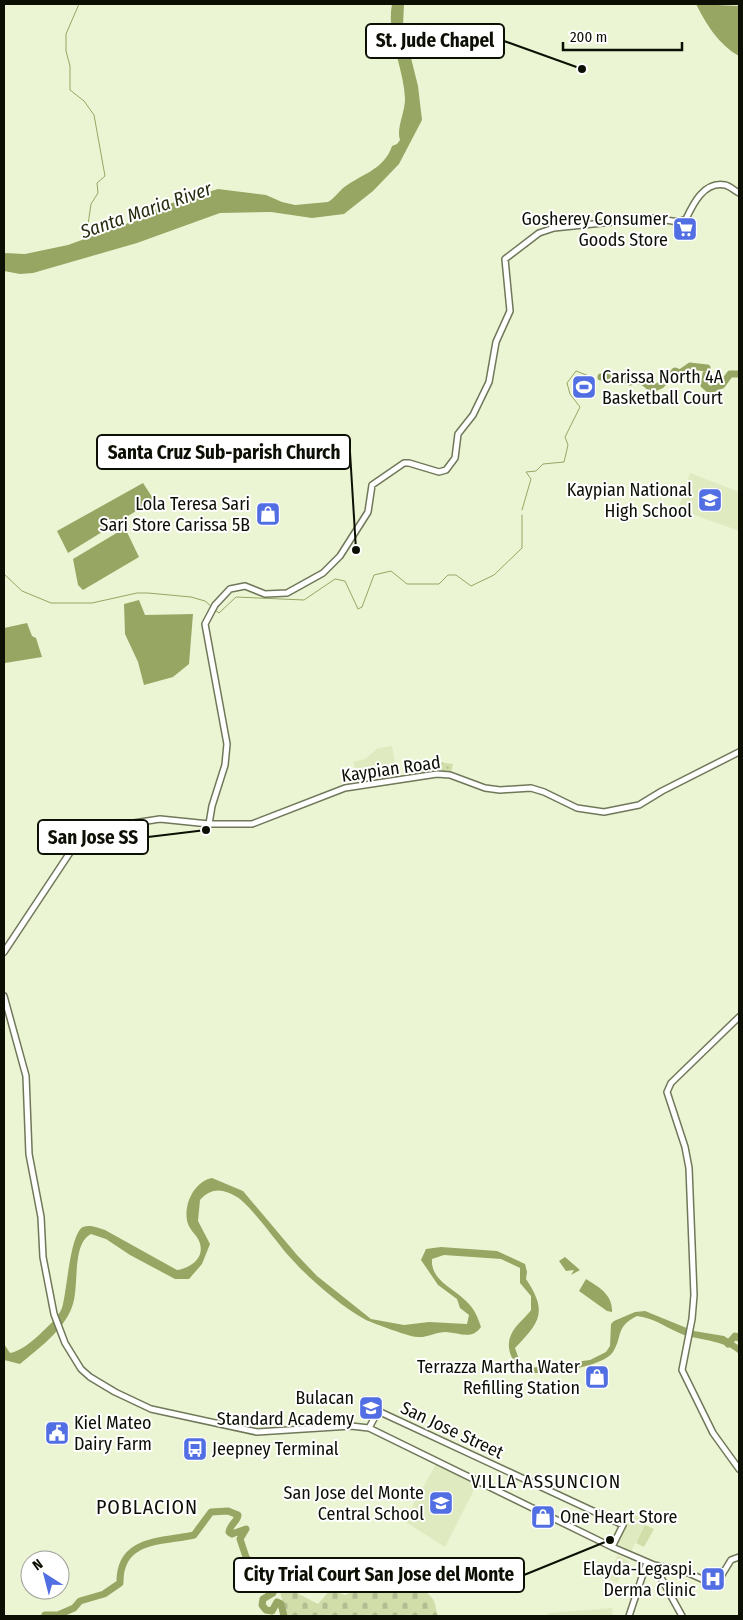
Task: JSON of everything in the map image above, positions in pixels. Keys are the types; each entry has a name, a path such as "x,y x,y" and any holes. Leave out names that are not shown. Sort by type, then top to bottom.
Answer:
{"main road":[{"path":"209,824 225,765 226,744 205,624 209,614 230,589 245,586 265,594 287,593 323,573 340,556 368,512 372,485 404,463 439,472 451,465 456,451 458,434 476,409 489,382 496,342 510,310 505,259 540,233 554,228 652,218 678,222 686,219 696,198 704,191 716,186 726,185 739,193"},
{"name":"Kaypian Road","path":"4,952 71,851 85,840 114,826 160,820 209,824 252,824 345,788 437,774 450,774 485,788 500,790 531,788 544,792 577,808 592,811 627,809 639,805 662,791 739,752"},
{"path":"4,996 26,1076 29,1154 40,1208 43,1257 54,1314 61,1334 75,1361 90,1377 151,1409 257,1432 351,1426 369,1428 612,1547 654,1565 684,1571 715,1584 731,1560 739,1557"},
{"path":"739,1016 671,1083 667,1092 685,1147 689,1168 694,1294 692,1319 682,1365 683,1374 713,1432 739,1469"},
{"name":"San Jose Street","path":"369,1428 378,1411 623,1525 612,1547"},
{"path":"628,1616 647,1562"},
{"path":"654,1565 682,1616"}],"shaded area":[{"path":"392,4 404,4 403,26 418,86 422,120 399,164 373,191 344,214 312,218 271,212 220,213 137,243 33,273 20,274 4,271 4,253 25,254 68,245 142,218 159,207 218,189 266,195 295,205 330,201 348,184 377,167 392,146 400,140 399,130 405,99 402,75 391,29"},
{"path":"696,4 738,6 739,56 719,40"},
{"name":"Kaypian National High School","path":"690,473 739,492 739,531 678,509"},
{"path":"143,483 154,500 68,553 57,531"},
{"path":"125,528 139,557 83,590 78,585 73,559"},
{"path":"139,600 145,615 193,614 189,664 173,677 144,685 138,662 125,634 124,604"},
{"path":"27,623 32,636 36,638 42,657 5,663 4,628"},
{"path":"392,746 395,763 374,776 370,771 357,774 353,762 365,759 378,748"},
{"path":"212,1178 243,1191 317,1276 371,1319 404,1325 429,1322 467,1324 469,1315 460,1308 457,1299 438,1285 421,1260 426,1249 441,1247 497,1251 525,1264 526,1279 537,1300 539,1308 535,1323 515,1348 520,1362 530,1368 590,1360 606,1352 610,1346 611,1324 614,1321 635,1312 645,1311 694,1331 724,1336 738,1345 739,1354 727,1346 684,1335 656,1321 637,1316 622,1328 613,1352 607,1358 574,1369 529,1373 518,1366 509,1349 510,1337 513,1331 531,1310 531,1296 520,1283 520,1268 501,1259 444,1255 432,1259 432,1267 439,1279 470,1306 476,1314 481,1327 470,1335 446,1332 424,1337 413,1336 366,1320 346,1307 295,1263 256,1215 242,1201 232,1194 213,1191 200,1200 198,1221 210,1244 202,1264 189,1279 175,1279 130,1255 106,1239 91,1234 85,1239 78,1256 74,1299 63,1324 50,1339 20,1364 4,1360 4,1344 10,1353 22,1348 52,1323 60,1312 64,1300 72,1251 75,1240 83,1227 91,1226 105,1230 177,1270 187,1267 196,1261 201,1247 188,1224 186,1213 193,1192 199,1184"},
{"path":"565,1257 580,1270 571,1275 574,1270 566,1271 559,1261"},
{"path":"586,1279 608,1296 612,1312 607,1311 579,1291"},
{"name":"San Jose del Monte Central School","path":"436,1464 477,1484 445,1547 404,1521"},
{"path":"633,1514 647,1522 631,1551 616,1543"},
{"path":"618,1555 629,1561 617,1583 606,1577"},
{"path":"612,1608 613,1616 546,1616 549,1613"}],"green space":[{"name":"Carissa North 4A Basketball Court","path":"581,378 590,380 587,397 577,395"},
{"path":"430,761 453,764 451,772 435,770 412,774 414,766"},
{"path":"645,1525 654,1529 644,1547 636,1543"},
{"path":"380,1580 410,1584 424,1591 434,1601 438,1616 286,1616 278,1583 318,1604 330,1590 345,1595"}],"waterway":[{"name":"Santa Maria River","path":"79,4 66,34 66,51 70,66 70,90 84,101 94,115 105,176 97,183 98,193 91,204 86,238"},
{"path":"601,377 622,378 630,382 639,381 652,389 661,385 675,371 680,373 690,366 707,368 704,385 710,390 722,385 730,374 739,374"},
{"path":"522,510 531,479 526,472 536,471 543,464 564,462 568,445 565,437 580,407 570,394 567,383 576,371 589,376"},
{"path":"215,610 219,613 236,597 304,600 335,579 345,581 358,609 362,607 374,575 391,571 407,584 439,584 448,575 456,575 471,586 494,575 522,548 522,515"},
{"path":"4,574 22,591 51,603 92,603 137,593 148,593 191,597 205,601 212,607"},
{"path":"728,1344 735,1336 739,1338"},
{"path":"45,1615 58,1615 74,1608 80,1601 104,1594 120,1583 122,1568 127,1557 135,1549 157,1541 194,1535 211,1512 228,1511 238,1515 229,1532 232,1534 246,1529 240,1539 246,1557 259,1574 275,1568 283,1573 284,1583 278,1580 273,1593 263,1599 262,1605 266,1610 272,1611 277,1602 281,1604 284,1616"},
{"path":"33,1616 45,1615"}],"place":[{"name":"St. Jude Chapel","path":"582,69"},
{"name":"Gosherey Consumer Goods Store","path":"685,229"},
{"name":"Carissa North 4A Basketball Court","path":"584,387"},
{"name":"Kaypian National High School","path":"710,500"},
{"name":"Lola Teresa Sari Sari Store Carissa 5B","path":"268,514"},
{"name":"Santa Cruz Sub-parish Church","path":"356,550"},
{"name":"San Jose SS","path":"206,830"},
{"name":"Terrazza Martha Water Refilling Station","path":"597,1377"},
{"name":"Bulacan Standard Academy","path":"371,1408"},
{"name":"Kiel Mateo Dairy Farm","path":"57,1433"},
{"name":"Jeepney Terminal","path":"195,1449"},
{"name":"San Jose del Monte Central School","path":"441,1503"},
{"name":"One Heart Store","path":"543,1517"},
{"name":"City Trial Court San Jose del Monte","path":"610,1540"},
{"name":"Elayda-Legaspi. Derma Clinic","path":"713,1579"}],"district":[{"name":"VILLA ASSUNCION","path":"546,1481"},
{"name":"POBLACION","path":"147,1507"}]}
